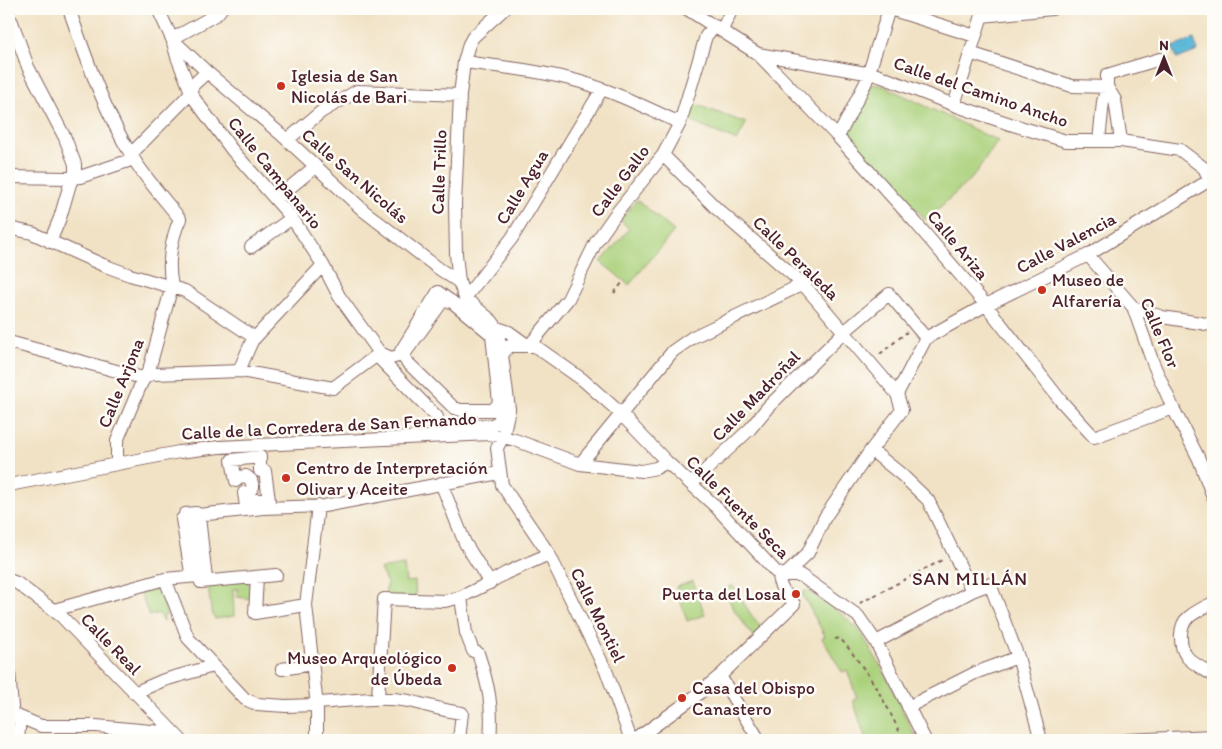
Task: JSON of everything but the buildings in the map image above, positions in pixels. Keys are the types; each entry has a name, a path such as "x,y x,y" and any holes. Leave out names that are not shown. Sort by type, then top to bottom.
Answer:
{"street":[{"path":"69,9 107,110 131,155"},
{"path":"158,9 172,39 217,14 221,9"},
{"name":"Calle Trillo","path":"465,298 459,282 456,254 455,204 460,95 464,62 468,44 473,37 504,9"},
{"name":"Calle Ariza","path":"688,9 758,54 838,137 915,222 986,305 1027,355 1061,401 1094,437 1172,408"},
{"name":"Calle Gallo","path":"529,346 568,298 596,242 610,222 663,155 680,123 706,36 719,28 732,9"},
{"path":"838,137 870,73 889,9 975,36"},
{"path":"954,105 983,12 1052,9"},
{"path":"9,18 28,67 73,156 75,168 69,178 50,242"},
{"name":"Calle San Nicolás","path":"172,39 207,72 287,140 364,211 459,282"},
{"name":"Calle Campanario","path":"172,39 177,57 194,97 232,150 292,218 323,265 340,296 385,356 447,411 453,431"},
{"path":"970,53 1072,86 1107,88"},
{"name":"Calle del Camino Ancho","path":"758,54 870,73 954,105 1066,141 1121,141 1180,150 1204,168 1212,179"},
{"path":"1100,142 1107,75 1160,59"},
{"path":"464,62 533,71 580,82 602,89 680,123"},
{"path":"9,177 80,178 128,161 131,155 188,96 194,84 207,72"},
{"path":"1107,88 1115,100 1121,141"},
{"name":"Calle Agua","path":"465,298 512,238 602,89"},
{"path":"287,140 321,112 357,91 460,95"},
{"name":"Calle Arjona","path":"118,464 116,441 146,376 172,286 170,277 171,245 180,219 131,155"},
{"name":"Calle Peraleda","path":"663,155 717,209 803,284 897,394"},
{"path":"276,199 316,166"},
{"name":"Calle Valencia","path":"929,336 1088,254 1212,179"},
{"path":"251,246 292,218"},
{"path":"9,228 32,233 130,275 185,291 255,338"},
{"name":"Calle Flor","path":"1088,254 1133,307 1172,408 1196,451 1213,497"},
{"path":"241,371 241,366 255,338 323,265"},
{"path":"9,342 139,377 154,374 241,371 333,388 385,356 438,292 459,282"},
{"path":"580,464 679,346 702,332 803,284"},
{"path":"385,356 402,356 454,408 461,410 494,410 499,403 492,335 451,301 442,302 405,353 401,351 438,292"},
{"path":"438,292 495,333 504,410 498,422 493,425 453,431"},
{"name":"Calle Madroñal","path":"692,483 750,429 768,406 844,332 889,294 929,336"},
{"name":"Calle Fuente Seca","path":"465,298 492,321 497,328 509,332 529,346 535,346 583,380 620,414 667,462 692,483 776,572 785,576"},
{"path":"888,304 910,329 920,342 899,386 894,386 851,335 888,304"},
{"path":"1133,307 1162,317 1213,325"},
{"path":"276,575 201,582 198,576 192,522 194,518 198,515 262,504 318,506 349,502 499,473 497,448 503,437 509,409 497,328"},
{"path":"635,740 720,676 794,604 779,584 779,581 808,553 825,517 870,450 902,410 897,394 929,336"},
{"path":"502,354 509,346 529,346"},
{"name":"Calle de la Corredera de San Fernando","path":"9,485 179,452 219,447 453,431 503,437 580,464 641,471 656,468 667,462"},
{"path":"870,450 902,475 928,500 972,591"},
{"path":"251,456 260,457 260,472 265,471 269,500 262,504 256,500 256,504 246,506 244,493 249,492 253,487 251,480 246,476 239,477 236,482 232,460 251,456"},
{"name":"Calle Montiel","path":"499,473 502,485 549,554 607,673 631,740"},
{"path":"440,483 457,528 490,583"},
{"path":"317,740 316,704 306,604 318,506"},
{"path":"378,698 384,599 442,601 461,596 549,554"},
{"path":"785,576 800,575 849,609 866,625 925,740"},
{"path":"54,610 165,579 198,576"},
{"path":"257,577 255,613 306,604"},
{"path":"165,579 188,638 212,666 248,701 286,706 378,698 408,701 448,712 462,713 458,740"},
{"name":"Calle Real","path":"9,580 17,583 54,610 181,740"},
{"path":"876,642 972,591 990,584 1018,657 1041,740"},
{"path":"461,596 466,633 473,650 478,653 488,688 492,715 490,740"},
{"path":"1213,603 1190,616 1183,624 1181,632 1183,648 1188,658 1213,675"},
{"path":"908,707 975,673 1018,657"},
{"path":"282,668 312,664"},
{"path":"134,693 164,680 212,666"},
{"path":"9,672 13,717 18,740"},
{"path":"720,676 759,740"},
{"path":"13,717 42,726 96,726 162,732 172,730"},
{"path":"641,740 647,735 648,740"},
{"path":"1127,740 1213,736"}],"path":[{"path":"614,293 623,282"},
{"path":"872,360 910,329"},
{"path":"849,609 955,553"},
{"path":"835,639 840,638 862,664 886,704 903,740"}],"green space":[{"path":"872,84 884,86 998,141 972,178 926,220 847,135"},
{"path":"689,102 746,123 737,141 684,119"},
{"path":"637,200 674,231 629,285 601,262 629,229 620,220"},
{"path":"404,565 406,582 415,581 416,598 385,597 387,583 380,569"},
{"path":"245,580 253,587 252,599 237,597 238,589 233,589 234,616 215,619 211,610 208,585"},
{"path":"162,581 170,603 163,605 167,615 163,617 164,620 162,620 158,613 149,616 139,590"},
{"path":"693,581 705,615 687,621 676,587"},
{"path":"732,585 754,619 763,629 754,638 732,607 726,589"},
{"path":"806,590 843,615 860,631 884,672 917,740 866,740 853,700 857,698 847,670 842,672 822,638 825,636 802,594"}],"water":[{"path":"1194,39 1198,51 1177,59 1173,47"}],"place":[{"name":"Iglesia de San Nicolás de Bari","path":"281,86"},
{"name":"Museo de Alfarería","path":"1042,290"},
{"name":"Centro de Interpretación Olivar y Aceite","path":"286,478"},
{"name":"Puerta del Losal","path":"796,594"},
{"name":"Museo Arqueológico de Úbeda","path":"452,668"},
{"name":"Casa del Obispo Canastero","path":"682,698"}],"district":[{"name":"SAN MILLÁN","path":"970,578"}]}
